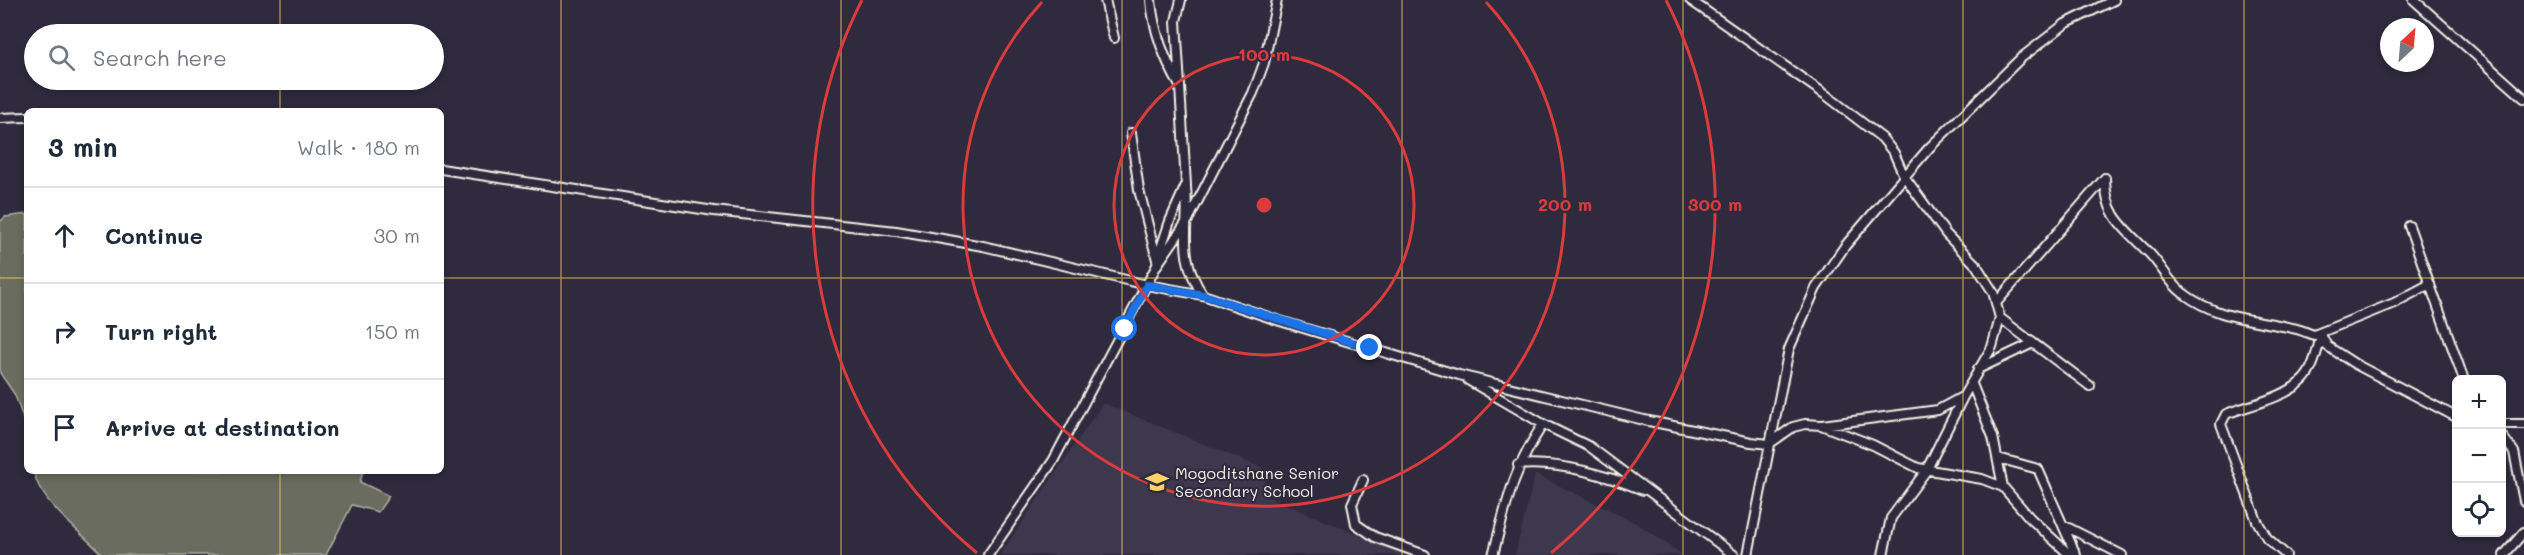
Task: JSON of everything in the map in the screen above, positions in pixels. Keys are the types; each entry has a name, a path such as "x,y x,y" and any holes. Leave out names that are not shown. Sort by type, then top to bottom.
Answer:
{"street":[{"path":"1105,0 1114,38"},
{"path":"1151,0 1153,16 1166,61 1181,87"},
{"path":"1181,0 1176,21 1188,220 1185,254 1188,269 1203,295"},
{"path":"1157,263 1188,220 1259,78 1276,0"},
{"path":"1690,0 1826,95 1882,138 1894,153 1904,176 1946,234 1976,265 1993,292 2000,318 1992,347 1963,397 1926,471 1891,518 1883,555"},
{"path":"1748,555 1789,349 1808,302 1845,246 1929,148 2021,58 2065,24 2114,0"},
{"path":"2414,0 2524,98"},
{"path":"0,118 24,117"},
{"path":"1131,133 1139,190 1157,263"},
{"path":"444,169 714,211 906,233 983,246 1147,285 1203,295 1280,321 1459,375 1644,420 1769,444 1793,428 1805,424 1821,425 1938,410 1963,397"},
{"path":"1996,303 2105,178 2105,192 2115,219 2147,251 2182,293 2242,321 2294,328 2321,335 2394,303 2430,284"},
{"path":"988,555 1053,461 1147,285 1157,263 1170,220 1186,185"},
{"path":"2409,226 2462,375"},
{"path":"2000,318 2090,386"},
{"path":"2321,335 2327,346 2355,364 2452,414"},
{"path":"2286,555 2267,538 2257,521 2221,424 2226,414 2288,390 2303,380 2314,360 2321,335"},
{"path":"1978,369 2033,343"},
{"path":"1459,375 1543,424 1590,447 1734,555"},
{"path":"1972,384 1994,437 2003,487"},
{"path":"1493,555 1507,496 1518,465 1543,424"},
{"path":"2506,424 2524,424"},
{"path":"1821,425 1873,445 1926,471 1982,479 2003,487 2030,518 2070,555"},
{"path":"2506,441 2514,452 2524,501"},
{"path":"1998,458 2038,469 2076,555"},
{"path":"1518,465 1538,463 1617,480 1653,494"},
{"path":"1364,480 1352,504 1356,524 1375,537 1425,555"},
{"path":"2063,525 2122,555"},
{"path":"2504,555 2524,532"}],"shaded area":[{"name":"Mogoditshane Senior Secondary School","path":"1103,403 1270,471 1259,493 1406,555 1000,555"},
{"path":"1535,474 1638,524 1683,555 1515,555"}],"green space":[{"path":"24,214 24,421 15,395 0,373 0,222 5,217"},
{"path":"35,474 362,474 360,482 389,496 378,512 352,505 326,555 103,555 52,505 37,482"}],"place":[{"name":"Mogoditshane Senior Secondary School","path":"1157,482"}],"route":[{"path":"1125,329 1147,285 1203,295 1370,348"}]}
